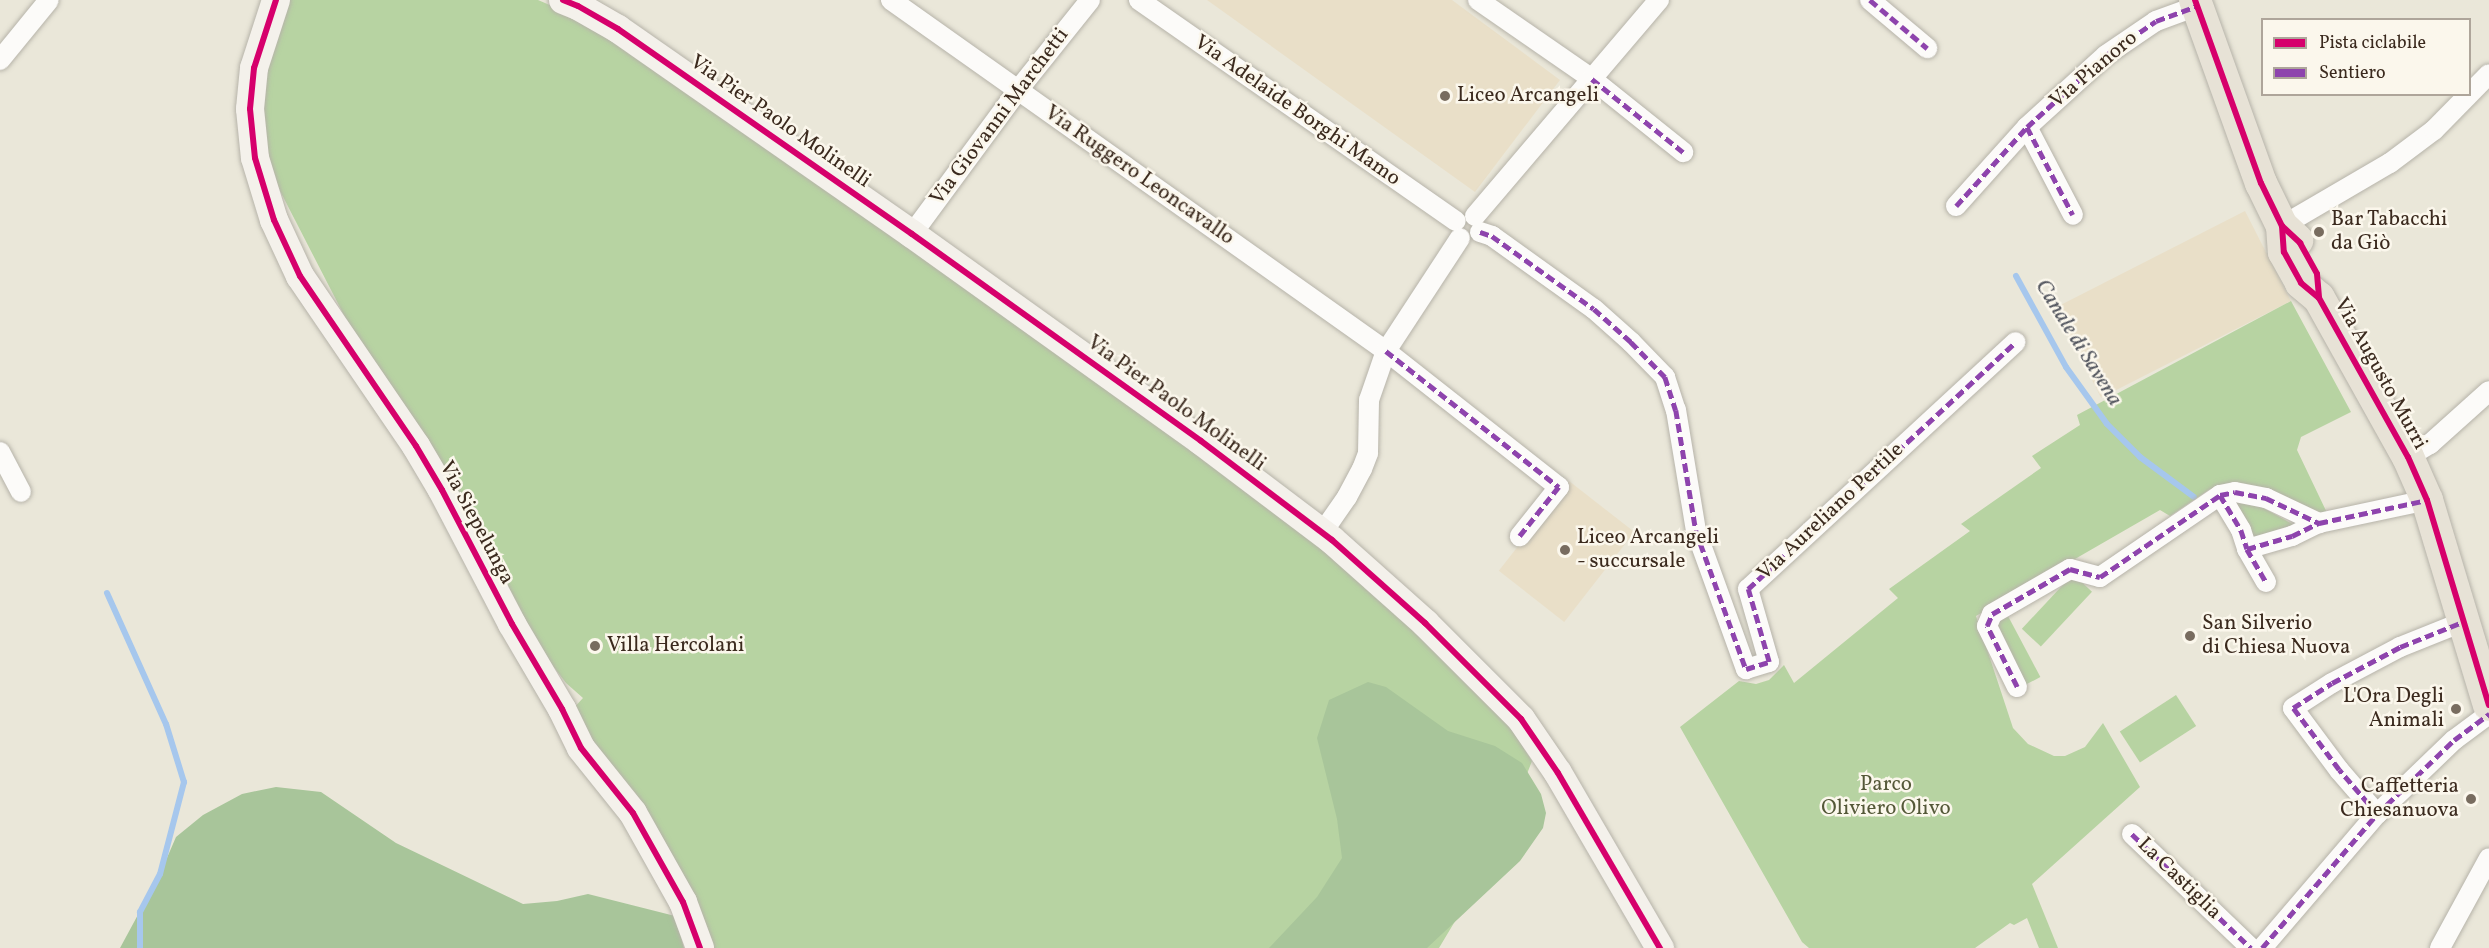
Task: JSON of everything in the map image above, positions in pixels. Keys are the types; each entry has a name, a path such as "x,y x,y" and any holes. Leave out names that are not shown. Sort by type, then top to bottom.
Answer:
{"main road":[{"name":"Via Augusto Murri","path":"2196,3 2242,135 2282,226 2283,252 2301,283 2319,298 2408,457 2427,500 2465,621 2483,664 2489,705"}],"street":[{"path":"0,60 49,0"},
{"name":"Via Siepelunga","path":"276,0 254,68 250,109 255,158 274,220 300,276 416,446 442,490 512,624 562,709 581,748 633,813 683,902 700,948"},
{"name":"Via Pier Paolo Molinelli","path":"563,0 618,29 912,234 1201,441 1322,533 1425,623 1521,719 1558,774 1660,948"},
{"name":"Via Ruggero Leoncavallo","path":"891,0 1386,351 1559,487 1520,536"},
{"name":"Via Giovanni Marchetti","path":"912,234 1018,90 1090,0"},
{"name":"Via Adelaide Borghi Mamo","path":"1139,0 1468,227"},
{"path":"1478,0 1592,79 1683,152"},
{"path":"1322,533 1347,497 1368,453 1369,400 1386,351 1468,227 1659,0"},
{"path":"1870,0 1927,48"},
{"name":"Via Pianoro","path":"1956,206 2027,128 2106,55 2156,21 2196,3"},
{"path":"2471,92 2489,74"},
{"path":"2282,226 2390,164 2434,130 2467,96"},
{"path":"2027,128 2073,215"},
{"name":"Via Aureliano Pertile","path":"1468,227 1492,236 1594,309 1665,377 1676,410 1696,531 1746,669 1768,662 1748,589 2016,342"},
{"path":"2408,457 2424,449 2489,391"},
{"path":"0,452 21,492"},
{"path":"2017,687 1987,626 1992,614 2070,569 2100,577 2220,495 2235,492 2266,498 2319,523"},
{"path":"2220,495 2241,530 2247,549 2266,582"},
{"path":"2247,549 2292,536 2319,523 2427,500"},
{"path":"2377,814 2339,770 2293,708 2332,683 2400,647 2465,621"},
{"path":"2262,948 2377,814 2445,748 2489,714"},
{"name":"La Castiglia","path":"2132,834 2252,948"},
{"path":"2440,948 2489,858"}],"shaded area":[{"name":"Liceo Arcangeli","path":"1207,0 1452,0 1560,80 1475,192"},
{"path":"2245,211 2291,301 2101,398 2055,308"},
{"name":"Liceo Arcangeli - succursale","path":"1569,481 1634,532 1564,622 1499,571"}],"green space":[{"path":"289,0 538,0 580,18 1306,527 1507,722 1532,761 1497,851 1439,948 711,948 571,711 583,698 566,683 543,653 348,323 277,185 258,130 259,86"},
{"name":"Parco Oliviero Olivo","path":"2291,301 2351,412 2301,437 2297,450 2329,517 2243,484 2210,489 2170,516 2160,510 1976,616 2013,728 2028,744 2054,756 2065,756 2085,747 2103,723 2140,787 2032,884 2058,948 2039,948 2027,918 2014,925 2010,923 1975,948 1809,948 1802,942 1680,727 1739,681 1756,684 1769,680 1784,665 1794,683 1898,598 1889,589 1970,531 1961,524 2041,468 2032,456 2080,425 2077,415"},
{"path":"2231,496 2249,500 2296,526 2254,541"},
{"path":"2073,574 2092,592 2041,647 2022,629"},
{"path":"2008,616 2040,677 2025,685 1992,624"},
{"path":"1368,682 1386,687 1448,731 1495,746 1522,763 1541,794 1546,813 1543,828 1520,861 1427,948 1269,948 1317,897 1342,858 1337,819 1317,738 1329,700"},
{"path":"2176,695 2196,726 2140,763 2120,731"},
{"path":"276,787 321,792 396,843 523,904 557,901 588,894 675,916 684,948 120,948 160,874 176,837 203,815 242,794"}],"waterway":[{"name":"Canale di Savena","path":"2016,276 2066,367 2107,424 2140,457 2194,497"},
{"path":"107,593 166,724 184,782 160,874 140,912 140,948"}],"marked path":[{"path":"1870,0 1927,48"},
{"path":"1956,206 2027,127 2106,55 2156,21 2197,6"},
{"path":"1592,79 1683,152"},
{"path":"2027,127 2073,215"},
{"path":"1480,232 1492,236 1594,309 1665,377 1676,410 1696,531 1746,669 1769,662 1748,589 2016,342"},
{"path":"1386,351 1559,487 1520,536"},
{"path":"2017,687 1987,626 1992,614 2070,569 2100,577 2220,495 2235,492 2266,498 2319,523 2427,500"},
{"path":"2220,495 2241,530 2247,549 2292,536 2319,523"},
{"path":"2247,549 2266,582"},
{"path":"2377,814 2339,770 2293,708 2332,683 2400,647 2465,621"},
{"path":"2262,948 2377,814 2454,740 2489,714"},
{"path":"2132,834 2251,948"}],"cycle path":[{"path":"276,0 254,68 250,109 255,158 274,220 300,276 416,446 442,490 512,624 562,709 581,748 633,813 683,902 700,948"},
{"path":"563,0 618,29 912,234 1201,441 1332,540 1425,623 1521,719 1558,773 1660,948"},
{"path":"2195,0 2261,183 2282,226 2300,243 2317,274 2319,298"},
{"path":"2282,226 2284,252 2301,283 2319,298 2408,457 2427,500 2489,705"}],"place":[{"name":"Liceo Arcangeli","path":"1445,96"},
{"name":"Bar Tabacchi da Giò","path":"2319,232"},
{"name":"Liceo Arcangeli - succursale","path":"1565,550"},
{"name":"San Silverio di Chiesa Nuova","path":"2190,636"},
{"name":"Villa Hercolani","path":"595,646"},
{"name":"L'Ora Degli Animali","path":"2456,709"},
{"name":"Caffetteria Chiesanuova","path":"2471,799"}]}
